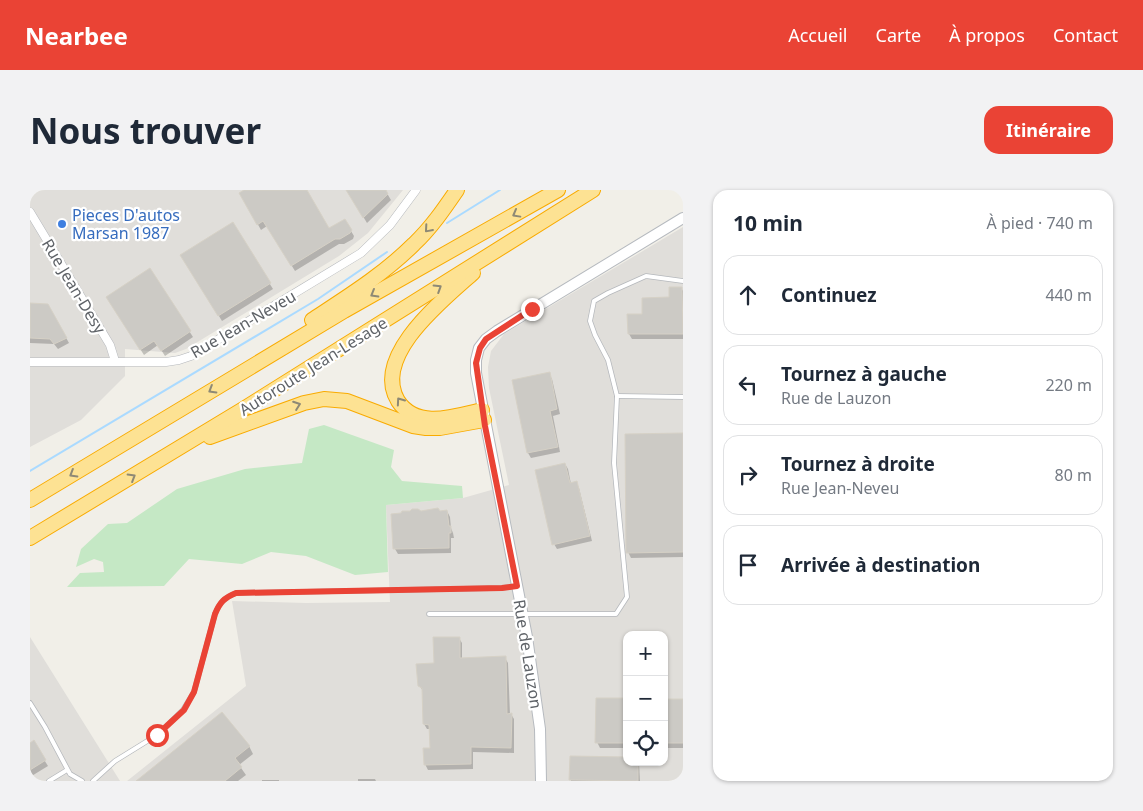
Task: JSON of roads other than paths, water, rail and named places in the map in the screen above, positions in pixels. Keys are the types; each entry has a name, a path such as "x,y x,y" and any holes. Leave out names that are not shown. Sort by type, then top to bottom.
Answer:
{"highway":[{"path":"254,365 297,330 362,286 405,253 432,224 457,190"},
{"name":"Autoroute Jean-Lesage","path":"33,497 384,288 558,190"},
{"name":"Autoroute Jean-Lesage","path":"30,538 185,445 593,190"},
{"path":"483,415 428,419 416,416 398,400 391,383 392,373 398,355 420,324 502,246"},
{"path":"185,445 319,399 347,401 409,424 426,428 440,428 483,415"}],"street":[{"name":"Rue Jean-Neveu","path":"30,362 171,361 184,359 196,354 361,253 390,225 416,190"},
{"name":"Rue Jean-Desy","path":"30,212 110,345 115,361"},
{"name":"Rue de Lauzon","path":"540,781 540,729 523,614 476,373 478,352 486,339 497,331 683,218"}],"lane":[{"path":"429,614 616,614 627,597 614,463 617,396 608,360 590,321 594,301 646,276 683,281"},
{"path":"617,396 683,397"},
{"path":"93,781 115,761 157,735 184,710 194,692 219,603 226,597 236,593 502,588 517,586"},
{"path":"30,703 45,727 67,770 82,781"},
{"path":"49,781 67,770"}],"waterway":[{"path":"447,223 500,190"},
{"path":"30,471 318,299 387,252"}],"place":[{"name":"Pieces D'autos Marsan 1987","path":"62,224"}]}
